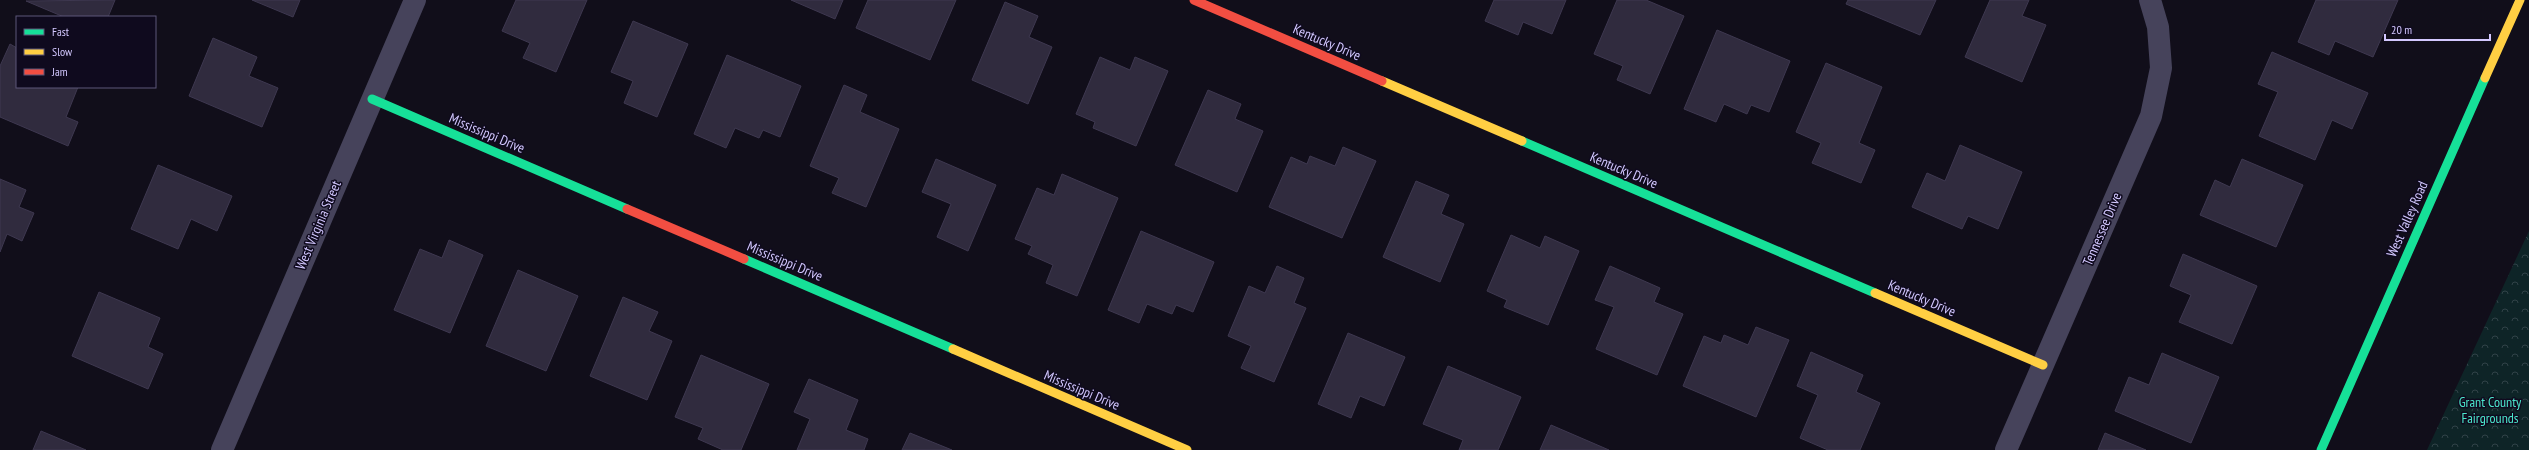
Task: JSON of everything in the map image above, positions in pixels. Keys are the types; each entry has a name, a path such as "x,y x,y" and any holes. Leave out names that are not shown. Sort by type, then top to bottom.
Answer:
{"street":[{"name":"West Virginia Street","path":"222,450 415,0"},
{"name":"Kentucky Drive","path":"1194,0 2043,365"},
{"name":"Tennessee Drive","path":"2006,450 2151,116 2161,68 2158,27 2150,0"},
{"name":"West Valley Road","path":"2321,450 2520,0"},
{"name":"Mississippi Drive","path":"372,99 1187,450"}],"green space":[{"name":"Grant County Fairgrounds","path":"2529,231 2529,450 2427,450"}],"building":[{"path":"115,0 108,16 62,16 26,1"},
{"path":"252,0 300,0 293,17"},
{"path":"516,0 587,0 556,72 523,58 530,43 502,31"},
{"path":"791,0 843,0 835,19"},
{"path":"868,0 956,0 930,60 856,28"},
{"path":"1494,0 1566,0 1552,34 1523,22 1518,35 1485,21"},
{"path":"1617,0 1646,0 1684,16 1650,94 1617,80 1623,66 1594,54"},
{"path":"1848,0 1936,0 1920,35 1846,4"},
{"path":"1990,0 2029,0 2022,16 2046,25 2022,82 1965,57"},
{"path":"2316,0 2398,0 2373,57 2335,41 2329,55 2298,42"},
{"path":"1005,2 1038,16 1029,37 1052,47 1028,104 972,80"},
{"path":"633,21 688,44 657,117 624,103 633,81 611,72"},
{"path":"1717,30 1790,61 1769,112 1751,105 1747,114 1724,104 1716,122 1684,109"},
{"path":"213,38 257,57 249,76 278,88 262,127 189,96"},
{"path":"10,44 16,47 16,88 78,88 66,117 78,122 68,146 0,117 0,66"},
{"path":"2272,52 2368,93 2352,129 2332,120 2315,160 2259,136 2278,92 2258,84"},
{"path":"727,55 801,86 780,137 763,130 759,138 735,128 726,148 694,134"},
{"path":"1100,57 1130,70 1135,57 1168,71 1136,146 1093,128 1095,122 1076,114"},
{"path":"1826,63 1882,87 1859,143 1875,150 1861,183 1812,163 1821,143 1796,132"},
{"path":"844,85 867,95 860,112 899,129 866,207 832,193 839,178 810,166"},
{"path":"1208,90 1241,104 1235,119 1263,131 1237,192 1175,165"},
{"path":"1960,145 2022,172 1998,229 1968,216 1962,229 1912,207 1927,173 1945,181"},
{"path":"1343,147 1376,161 1342,238 1269,207 1291,157 1307,164 1310,156 1335,166"},
{"path":"936,159 996,185 968,251 937,237 951,204 922,192"},
{"path":"2242,159 2303,185 2276,247 2200,215 2215,180 2230,187"},
{"path":"158,165 232,196 217,231 191,219 178,249 131,229"},
{"path":"1062,174 1118,198 1077,296 1046,283 1053,265 1028,254 1032,246 1015,239 1037,188 1054,195"},
{"path":"0,179 26,190 19,207 34,213 22,241 7,234 0,252"},
{"path":"1416,181 1449,195 1441,214 1464,224 1440,282 1383,257"},
{"path":"1141,231 1214,262 1193,312 1176,305 1172,314 1147,304 1139,323 1108,310"},
{"path":"1511,235 1540,248 1545,236 1579,251 1548,325 1504,307 1507,300 1487,291"},
{"path":"449,240 483,255 450,333 394,310 420,249 442,258"},
{"path":"2183,254 2257,286 2232,344 2179,322 2191,295 2170,286"},
{"path":"1277,266 1304,278 1294,303 1306,308 1274,382 1241,368 1251,346 1228,336 1249,286 1265,293"},
{"path":"1610,266 1660,288 1654,302 1683,314 1657,375 1596,349 1614,307 1595,300"},
{"path":"518,270 578,296 546,371 486,346"},
{"path":"99,292 160,318 148,347 163,354 148,389 72,356"},
{"path":"623,297 658,312 649,331 672,341 647,400 590,376"},
{"path":"1756,327 1789,340 1756,417 1683,386 1704,336 1721,343 1724,335 1748,345"},
{"path":"1348,333 1405,357 1384,406 1360,396 1351,418 1318,404"},
{"path":"1811,352 1863,375 1856,392 1880,403 1860,450 1828,450 1800,438 1818,395 1797,386"},
{"path":"2162,353 2219,377 2191,443 2115,411 2129,377 2149,385"},
{"path":"701,355 769,384 741,450 723,450 698,439 703,428 675,417"},
{"path":"1448,366 1521,397 1498,450 1459,450 1463,440 1423,424"},
{"path":"809,379 858,400 846,430 868,439 864,450 797,450 810,419 794,412"},
{"path":"1551,425 1609,450 1540,450"},
{"path":"41,431 86,450 33,450"},
{"path":"910,433 952,450 902,450"},
{"path":"2105,433 2146,450 2098,450"}],"traffic: fast":[{"path":"2321,450 2485,78"},
{"path":"372,99 627,209"},
{"path":"1522,141 1875,293"},
{"path":"744,259 953,349"}],"traffic: slow":[{"path":"2485,78 2520,0"},
{"path":"1382,81 1522,141"},
{"path":"1875,293 2043,365"},
{"path":"953,349 1187,450"}],"traffic: jam":[{"path":"1194,0 1382,81"},
{"path":"627,209 744,259"}]}
